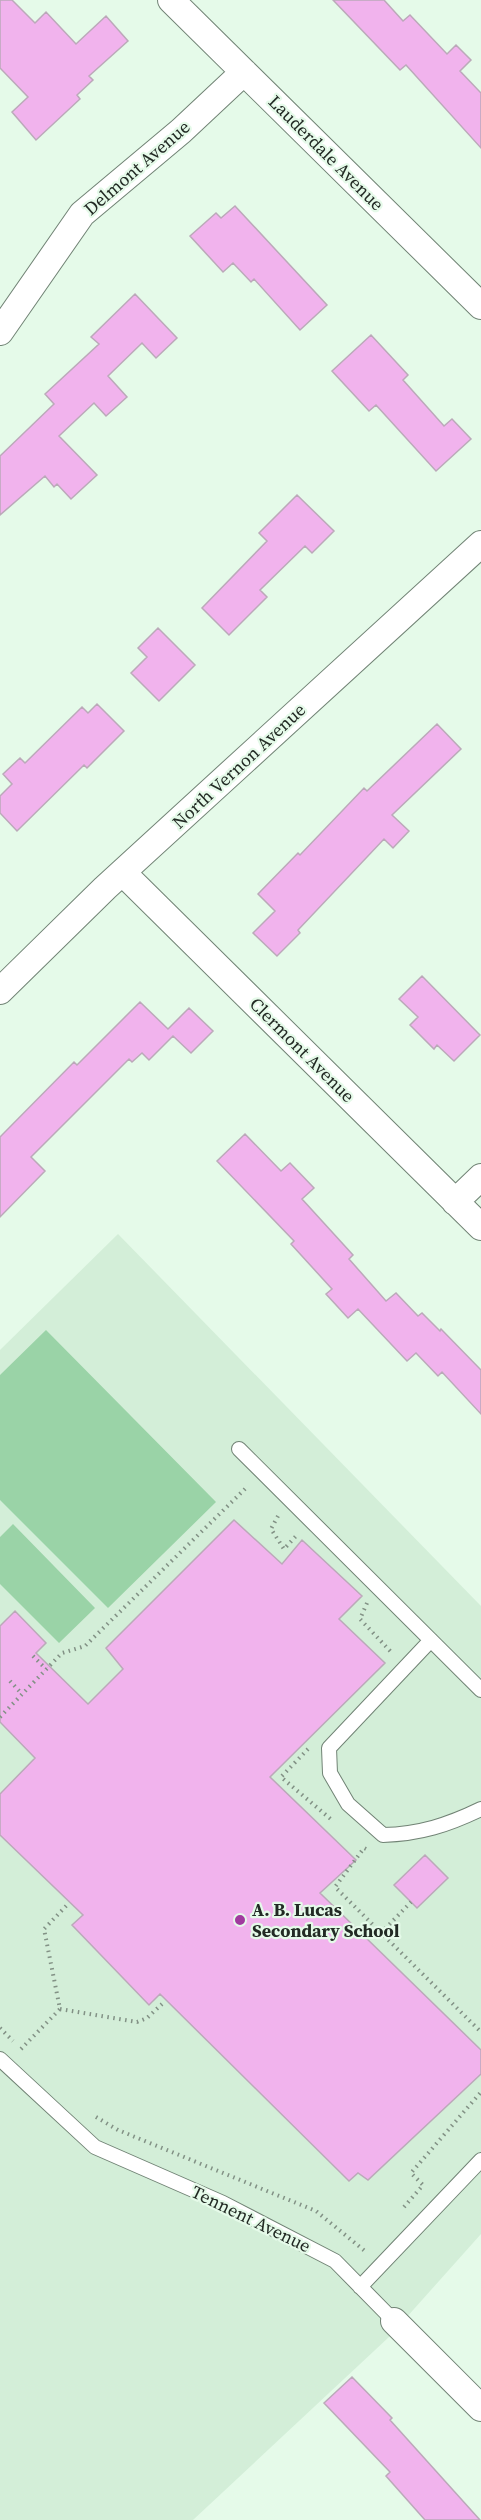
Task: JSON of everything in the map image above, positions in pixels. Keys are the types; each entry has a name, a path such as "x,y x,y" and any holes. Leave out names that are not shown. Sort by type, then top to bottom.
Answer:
{"street":[{"name":"Lauderdale Avenue","path":"171,0 481,306"},
{"name":"Delmont Avenue","path":"0,332 82,214 181,131 244,72"},
{"name":"North Vernon Avenue","path":"0,991 123,873 481,544"},
{"name":"Clermont Avenue","path":"123,873 481,1227"},
{"path":"455,1202 481,1177"},
{"name":"Tennent Avenue","path":"394,2321 481,2408"}],"lane":[{"path":"239,1449 481,1690"},
{"path":"431,1640 329,1748 330,1773 348,1804 383,1835 413,1834 462,1818 481,1809"},
{"name":"Tennent Avenue","path":"0,2059 95,2147 223,2203 335,2261 394,2321"},
{"path":"360,2287 481,2160"}],"path":[{"path":"0,1717 62,1653 85,1646 255,1479"},
{"path":"282,1508 271,1529 284,1549 301,1530"},
{"path":"370,1596 360,1619 396,1657"},
{"path":"33,1656 46,1669"},
{"path":"10,1681 22,1694"},
{"path":"314,1743 281,1777 339,1827"},
{"path":"356,1841 364,1848 374,1852"},
{"path":"364,1848 335,1887 481,2032"},
{"path":"381,1933 411,1902"},
{"path":"60,2009 45,1929 69,1903"},
{"path":"60,2009 137,2022 147,2018 162,2004"},
{"path":"21,2049 60,2009"},
{"path":"0,2028 28,2057"},
{"path":"401,2210 423,2185 411,2173 481,2092"},
{"path":"92,2114 118,2130 316,2211 366,2252 373,2244"}],"shaded area":[{"name":"A. B. Lucas Secondary School","path":"118,1234 481,1606 481,2234 389,2337 193,2520 0,2520 0,1350"}],"green space":[{"path":"46,1330 216,1502 108,1608 0,1500 0,1375"},
{"path":"13,1524 95,1608 59,1643 0,1584 0,1537"}],"building":[{"path":"0,0 12,0 35,23 46,12 76,44 106,16 128,41 89,76 93,80 77,95 80,99 36,140 12,112 28,97 0,68"},
{"path":"333,0 384,0 403,21 410,15 447,54 456,45 471,60 460,71 481,93 481,148 406,65 400,70"},
{"path":"235,206 327,305 300,330 254,279 251,282 233,263 223,272 190,236 216,213 221,218"},
{"path":"135,294 177,338 156,358 142,343 108,376 127,397 106,416 94,403 59,436 97,475 71,499 57,484 54,487 45,476 0,515 0,456 54,404 45,394 99,344 91,337"},
{"path":"371,335 408,375 403,380 444,426 452,419 471,439 436,471 376,405 369,411 332,371"},
{"path":"297,495 334,531 312,553 305,546 260,590 267,597 229,635 202,608 267,541 259,533"},
{"path":"158,628 195,665 159,701 131,673 147,657 138,648"},
{"path":"97,704 124,731 87,768 84,765 17,831 0,813 0,796 12,784 3,774 20,758 25,763 82,707 88,713"},
{"path":"437,724 461,749 392,815 409,831 393,848 384,839 298,930 300,933 277,956 253,933 275,911 258,894 298,853 300,855 364,788 367,791"},
{"path":"422,976 480,1035 454,1061 437,1045 434,1049 410,1025 418,1017 399,999"},
{"path":"140,1002 168,1029 189,1008 213,1031 191,1053 173,1036 149,1060 142,1053 132,1062 129,1059 31,1157 45,1171 0,1217 0,1137 74,1062 77,1065"},
{"path":"245,1134 281,1171 290,1163 314,1188 302,1199 353,1255 349,1259 386,1301 396,1293 418,1316 422,1313 440,1331 441,1329 481,1370 481,1414 442,1372 438,1376 416,1353 407,1361 358,1309 348,1318 326,1294 332,1289 291,1244 294,1241 217,1161"},
{"path":"234,1520 282,1564 302,1540 362,1596 339,1619 385,1663 270,1777 356,1860 320,1893 481,2050 481,2074 368,2180 358,2173 349,2181 160,1994 149,2005 72,1925 83,1915 0,1835 0,1794 35,1758 0,1722 0,1626 15,1611 46,1643 36,1653 88,1704 123,1669 106,1648"},
{"path":"425,1855 448,1878 417,1908 394,1885"},
{"path":"352,2377 392,2418 390,2420 480,2520 425,2520 386,2476 390,2472 324,2403"}],"place":[{"name":"A. B. Lucas Secondary School","path":"240,1920"}]}
